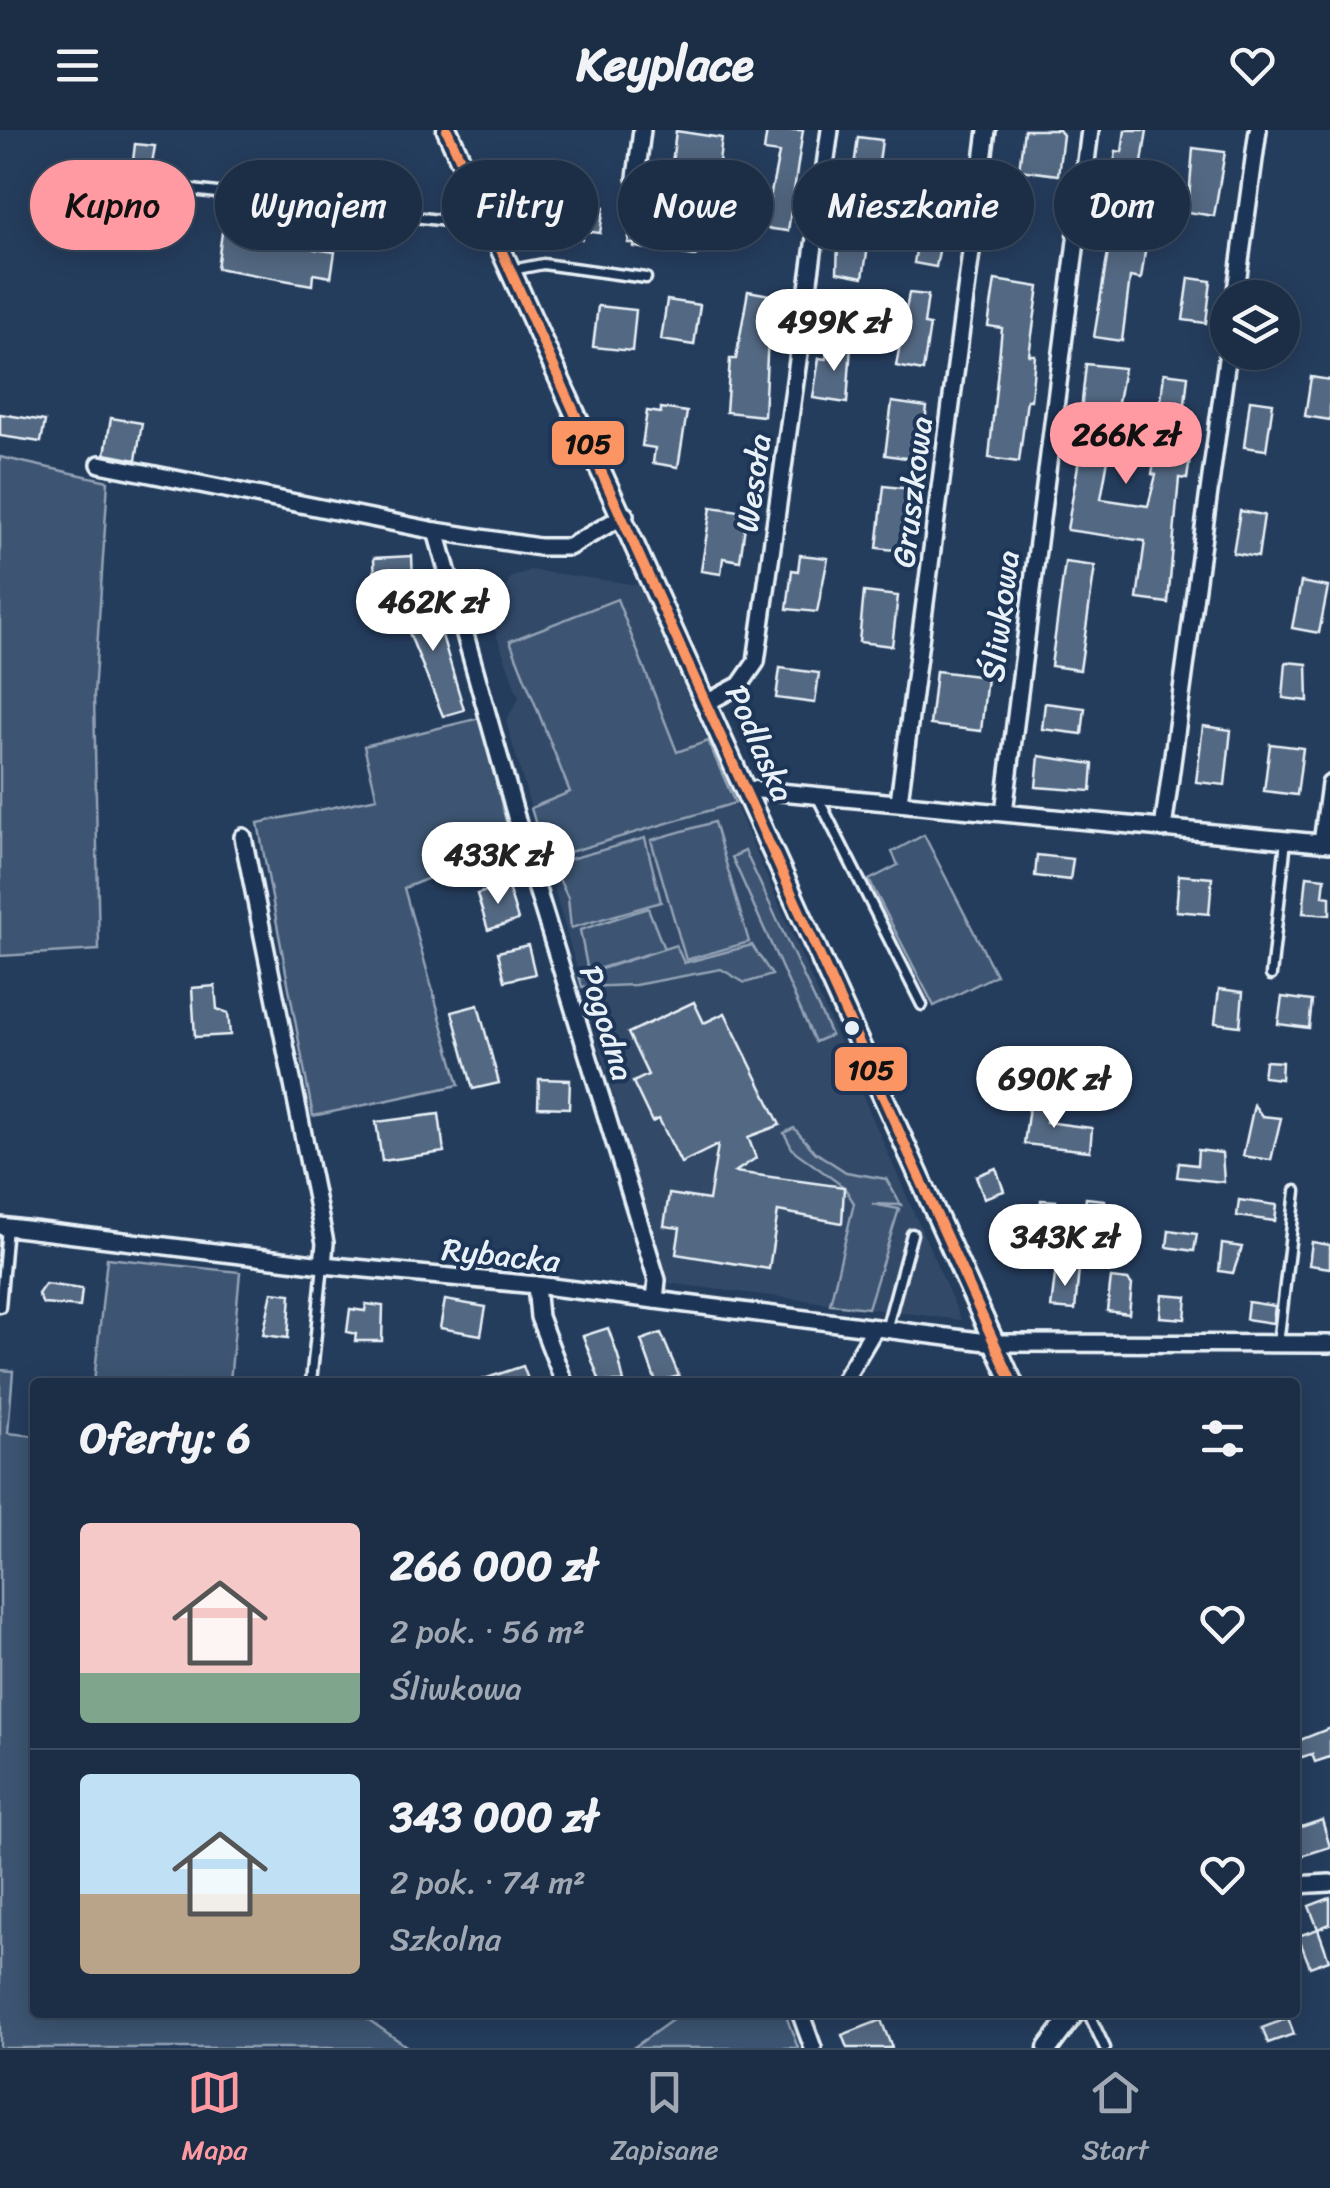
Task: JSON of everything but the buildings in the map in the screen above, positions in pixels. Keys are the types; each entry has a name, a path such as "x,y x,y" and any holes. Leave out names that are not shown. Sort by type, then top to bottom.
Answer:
{"street":[{"name":"Podlaska","path":"447,130 461,160"},
{"path":"638,160 642,130"},
{"name":"Wesoła","path":"708,702 740,684 756,662 830,130"},
{"name":"Gruszkowa","path":"899,801 987,130"},
{"name":"Śliwkowa","path":"1004,812 1090,130"},
{"path":"1237,280 1258,130"},
{"name":"Podlaska","path":"503,250 1010,1378"},
{"path":"1164,830 1226,370"},
{"path":"100,464 436,531 569,547 625,515"},
{"name":"Pogodna","path":"436,531 529,864 657,1280 655,1300"},
{"path":"748,789 1326,843 1330,784"},
{"path":"243,837 325,1243 324,1265"},
{"name":"Rybacka","path":"4,1226 324,1265 536,1285 995,1343 1330,1344"},
{"path":"536,1285 539,1316 562,1378"},
{"path":"846,1378 880,1329"},
{"path":"1300,1885 1330,1882"},
{"path":"802,2018 813,2048"},
{"path":"1048,2048 1070,2018"}],"lane":[{"path":"195,190 442,220"},
{"path":"512,270 544,264 646,278"},
{"path":"816,794 922,1005"},
{"path":"1271,975 1286,840"},
{"path":"1278,1344 1296,1191"},
{"path":"0,1307 4,1226"},
{"path":"880,1329 912,1234"},
{"path":"311,1378 324,1265"},
{"path":"1091,2018 1105,2048"}],"shaded area":[{"path":"0,457 108,481 94,695 99,950 0,956"},
{"path":"530,570 639,585 961,1320 667,1283 506,721 519,698 493,625 510,578"},
{"path":"617,599 677,752 708,741 735,803 546,859 531,808 570,792 510,641"},
{"path":"480,718 512,845 404,888 459,1085 313,1116 258,823 377,798 364,746"},
{"path":"714,822 749,942 686,960 651,840"},
{"path":"924,835 996,975 934,1006 869,880 898,865 892,852"},
{"path":"645,838 661,902 571,928 568,898 552,864"},
{"path":"745,851 831,1035 815,1042 732,857"},
{"path":"648,908 664,949 588,972 580,930"},
{"path":"676,945 684,963 752,945 772,975 745,983 721,969 635,985 582,987 579,976"},
{"path":"794,1128 815,1152 846,1172 886,1179 901,1205 872,1204 899,1209 868,1308 830,1304 854,1203 844,1187 793,1150 784,1133"},
{"path":"107,1258 240,1272 230,1378 94,1378"},
{"path":"0,1370 13,1371 8,1433 30,1435 30,2018 366,2018 409,2048 0,2048"},
{"path":"675,2018 787,2018 798,2048 633,2048"}],"transit line":[{"name":"105","path":"447,130 1010,1378"}]}
